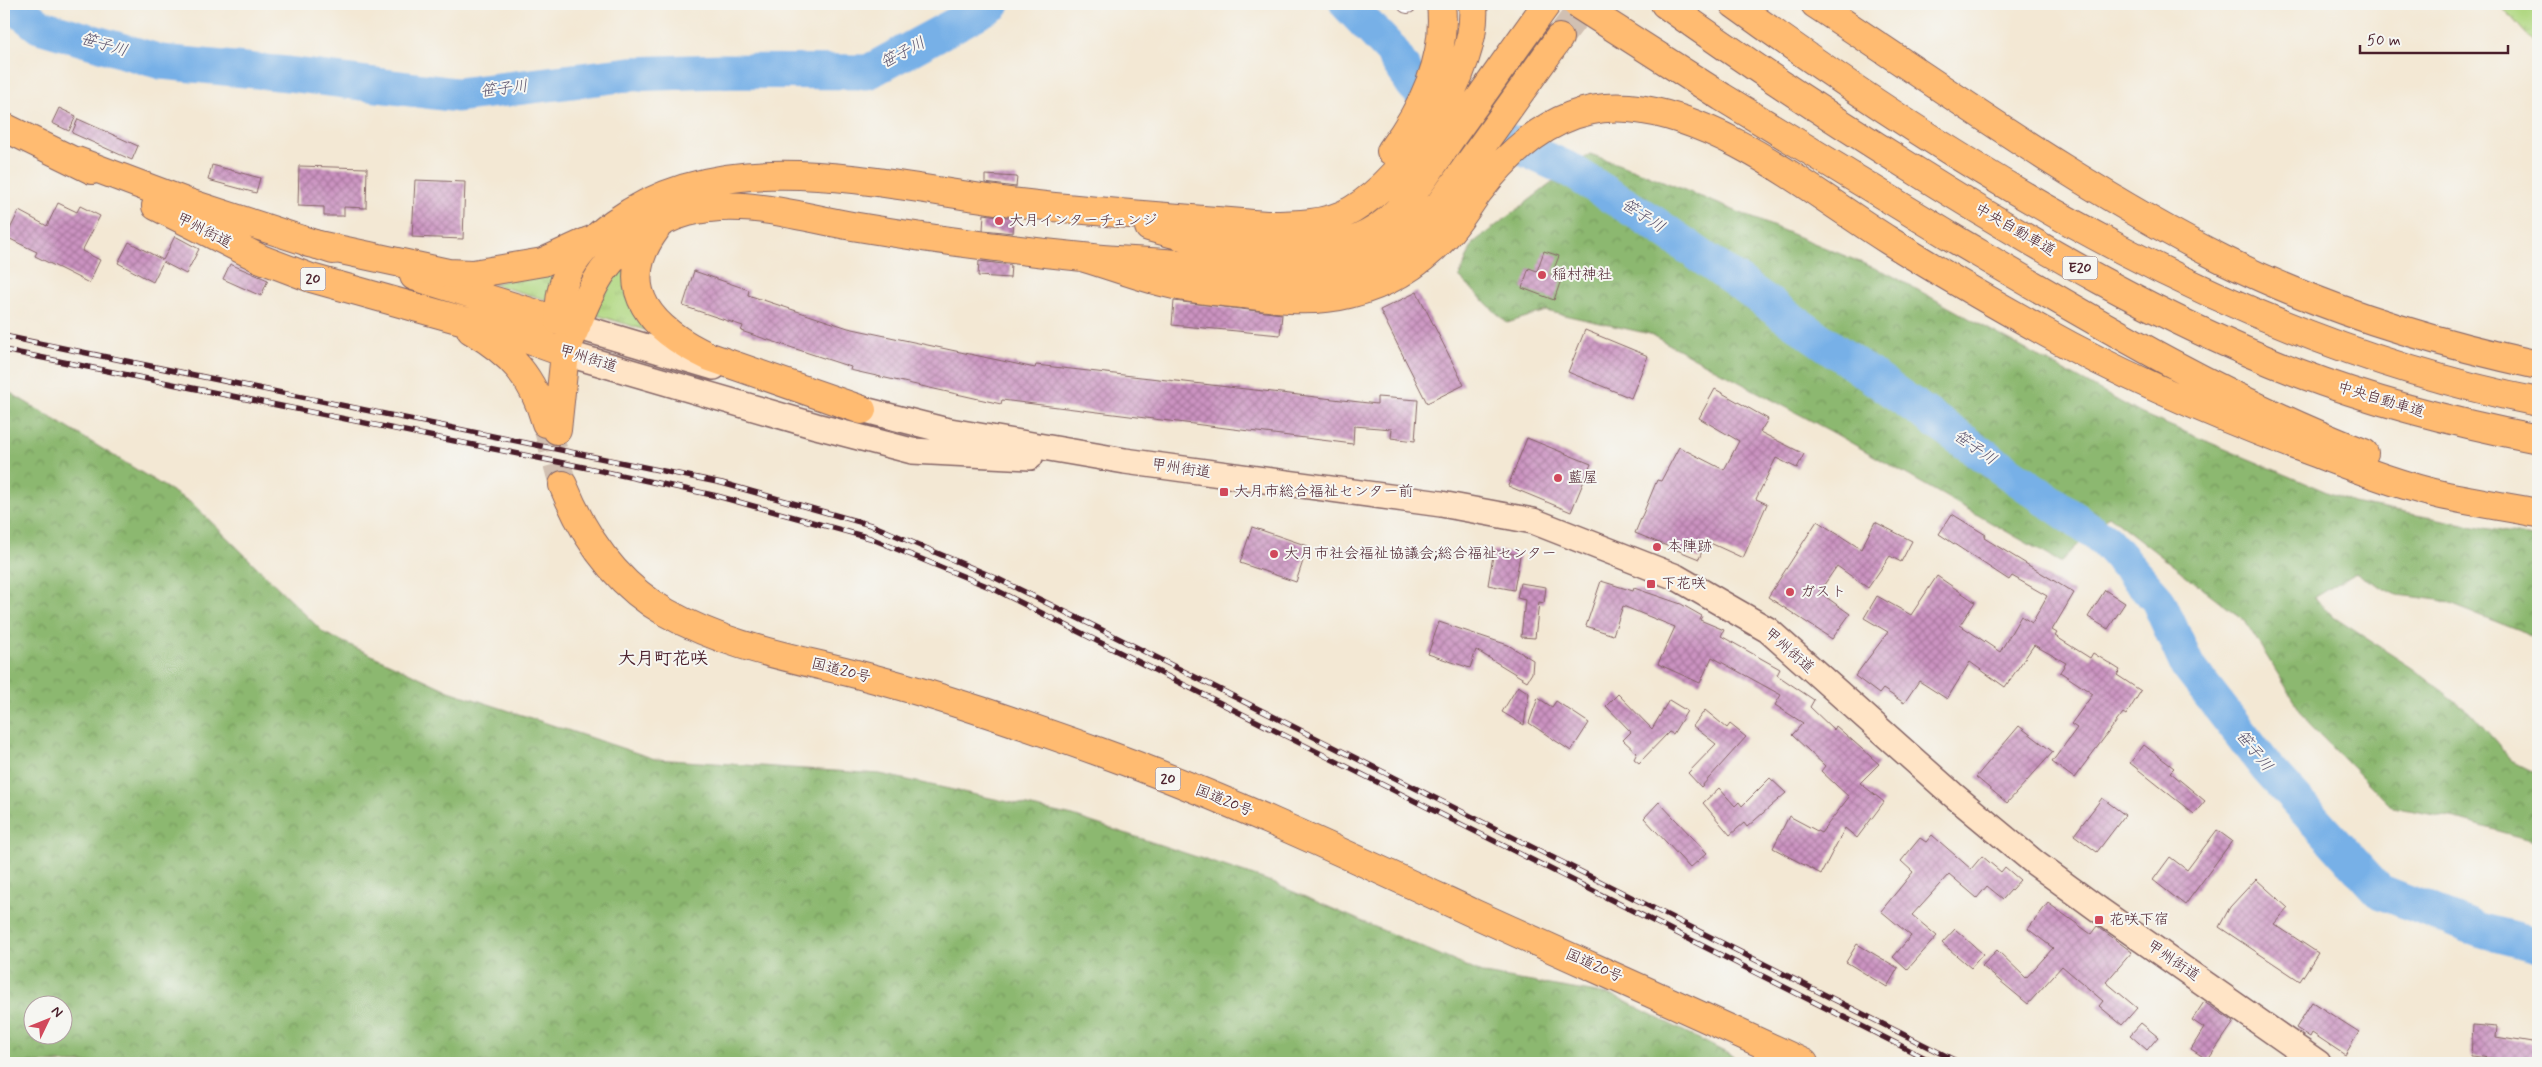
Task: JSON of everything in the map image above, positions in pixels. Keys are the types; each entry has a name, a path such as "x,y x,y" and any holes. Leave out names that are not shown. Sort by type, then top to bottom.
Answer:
{"highway":[{"path":"1577,4 1722,97 1953,238 2073,308 2194,374 2278,415 2360,451 2446,484 2538,512"},
{"name":"中央自動車道","path":"1665,4 1762,72 1951,193 2047,250 2206,334 2296,372 2383,402 2479,428 2538,439"},
{"name":"E20","path":"1734,4 1879,104 1979,168 2142,259 2223,300 2305,335 2392,365 2484,391 2538,402"},
{"path":"1815,4 2085,181 2157,224 2226,260 2291,290 2350,312 2473,351 2538,365"},
{"path":"1400,172 1434,123 1450,95 1468,45 1473,9"},
{"path":"309,243 448,273 473,274 543,262 593,238 632,211 654,199 686,186 725,178 766,174 816,176 1090,211 1226,246 1289,252 1318,250 1345,244 1369,234 1388,218 1415,116 1427,91 1442,44 1442,11"},
{"path":"1090,211 1199,210 1266,214 1296,212 1322,206 1346,194 1366,179 1400,172 1541,13"},
{"path":"567,324 604,270 636,239 660,224 686,212 714,206 746,206 854,226 1085,258 1177,286 1280,299 1345,296 1374,287 1400,274 1429,252 1446,235 1451,209 1552,48"},
{"path":"1451,209 1498,168 1515,150 1540,131 1566,117 1594,110 1623,107 1653,111 1685,121 1749,151 1890,241 1981,296 2046,333 2196,407 2350,466 2439,494 2538,512"},
{"name":"甲州街道","path":"4,127 77,161 186,202 309,243 567,324"},
{"name":"甲州街道","path":"77,161 169,213 261,259 311,278 449,317 566,353"},
{"path":"660,224 647,242 639,259 636,276 639,294 661,328 689,347 710,356 862,410"},
{"path":"449,317 483,337 514,361 538,397 551,426 566,353 567,324 562,289 570,269 593,238"},
{"name":"国道20号","path":"563,485 573,511 590,539 630,588 665,612 705,632 773,655 861,676 973,708 1166,778 1316,839 1804,1063"}],"main road":[{"name":"甲州街道","path":"567,324 862,410 944,430 1125,461 1441,504 1533,521 1676,577 1768,630 1952,794 2036,863 2098,909 2318,1063"},
{"name":"甲州街道","path":"566,353 816,426 912,451 1125,461"}],"green space":[{"path":"2505,4 2538,4 2538,43 2534,43 2505,10"},
{"path":"1590,154 1648,175 1889,274 2142,414 2353,503 2538,538 2538,641 2520,631 2440,600 2397,595 2355,573 2314,598 2335,618 2412,668 2470,712 2512,760 2538,773 2538,842 2456,819 2392,807 2309,724 2245,621 2109,516 2060,562 1834,433 1650,334 1546,311 1507,323 1459,277 1473,243"},
{"path":"626,257 632,309 645,330 590,313"},
{"path":"558,268 551,301 492,284"},
{"path":"4,389 193,504 324,633 449,691 655,759 880,774 1073,816 1266,880 1484,974 1615,996 1746,1063 4,1063"}],"building":[{"path":"59,108 76,116 69,131 52,123"},
{"path":"78,119 138,146 132,160 72,133"},
{"path":"212,165 260,178 256,193 208,180"},
{"path":"299,166 367,168 366,208 344,207 344,216 324,216 324,207 298,206"},
{"path":"985,175 1017,177 1016,187 985,183"},
{"path":"415,180 465,182 463,239 412,237"},
{"path":"58,203 77,212 80,206 100,216 82,251 100,260 89,283 35,256 37,252 6,237 19,211 47,226"},
{"path":"984,214 1014,218 1013,233 983,230"},
{"path":"175,236 199,249 186,274 163,262 153,282 118,263 129,242 163,260"},
{"name":"稲村神社","path":"1544,251 1559,256 1552,274 1562,277 1554,300 1522,288 1529,268 1537,271"},
{"path":"979,261 1011,265 1010,278 978,276"},
{"path":"230,264 268,280 261,296 223,279"},
{"path":"694,271 749,290 748,295 848,328 1035,368 1036,365 1377,404 1377,397 1418,400 1415,441 1391,438 1392,429 1354,426 1353,444 1002,400 1001,404 850,370 851,367 741,331 743,326 683,306"},
{"path":"1417,292 1464,385 1427,403 1380,310"},
{"path":"1174,301 1282,314 1280,335 1172,325"},
{"path":"1585,330 1648,356 1631,398 1568,372"},
{"path":"1715,389 1768,419 1760,432 1804,454 1797,468 1776,458 1756,499 1767,504 1743,558 1706,541 1699,559 1635,533 1657,480 1661,481 1679,447 1724,470 1739,441 1699,418"},
{"path":"1527,438 1591,464 1571,512 1508,486"},
{"path":"1952,514 1986,535 1984,538 2074,593 2052,630 2057,633 2055,636 2090,658 2093,653 2120,670 2117,675 2141,691 2126,715 2123,713 2074,778 2052,762 2077,728 2071,724 2093,694 2060,672 2066,663 2034,645 2005,687 1970,662 1947,699 1919,681 1904,703 1883,689 1879,694 1855,676 1888,632 1864,618 1877,596 1911,615 1937,576 1975,602 1960,625 2000,652 2021,616 2032,623 2047,596 2012,576 2009,580 1939,534"},
{"path":"1817,521 1861,549 1875,522 1912,541 1901,562 1890,556 1868,588 1837,566 1819,592 1850,614 1832,639 1768,597"},
{"name":"大月市社会福祉協議会;総合福祉センター","path":"1252,527 1308,546 1296,582 1240,563"},
{"path":"1494,550 1520,555 1514,590 1488,585"},
{"path":"1601,581 1633,591 1634,588 1681,604 1702,616 1700,620 1724,630 1721,636 1780,669 1777,675 1814,700 1810,707 1834,730 1836,726 1879,764 1860,783 1884,802 1857,838 1845,828 1821,874 1773,848 1789,816 1821,833 1849,797 1821,771 1825,766 1792,735 1803,723 1775,705 1781,695 1712,657 1700,683 1658,664 1675,627 1623,606 1613,635 1586,626"},
{"path":"1520,583 1546,587 1544,603 1539,602 1535,638 1521,637 1525,600 1517,598"},
{"path":"2105,590 2125,603 2108,629 2088,617"},
{"path":"1439,622 1508,645 1533,660 1532,673 1527,681 1476,650 1470,668 1428,654"},
{"path":"1518,686 1529,693 1524,725 1502,712"},
{"path":"1618,694 1652,729 1669,700 1687,711 1673,734 1669,732 1639,763 1634,759 1637,753 1623,740 1631,732 1606,706"},
{"path":"1538,698 1552,707 1556,701 1589,723 1571,751 1529,723"},
{"path":"1705,710 1727,728 1730,724 1746,737 1701,787 1688,773 1716,744 1693,726"},
{"path":"2019,726 2053,752 2007,803 1976,777"},
{"path":"2144,745 2174,768 2170,772 2205,801 2194,814 2130,763"},
{"path":"1770,778 1786,793 1747,827 1744,823 1730,835 1703,803 1719,788 1735,806 1739,802 1742,806"},
{"path":"2102,798 2125,815 2097,852 2074,835"},
{"path":"1659,802 1707,853 1690,868 1644,818"},
{"path":"2217,830 2232,841 2185,905 2153,880 2170,857 2187,870"},
{"path":"1932,835 1971,869 1982,856 2001,872 2005,867 2020,880 2003,899 1987,886 1977,898 1949,874 1912,915 1937,936 1907,970 1893,957 1911,936 1881,911 1913,872 1901,861 1920,838 1926,842"},
{"path":"2256,879 2288,908 2274,924 2318,953 2300,981 2219,927 2230,907"},
{"path":"2048,903 2091,934 2097,926 2132,952 2106,982 2137,1008 2122,1025 2099,1006 2103,1001 2062,966 2028,1004 1982,966 1997,950 2026,978 2053,948 2028,929"},
{"path":"1955,929 1983,954 1971,968 1942,943"},
{"path":"1857,944 1898,968 1887,987 1846,962"},
{"path":"2204,1002 2234,1022 2208,1060 2191,1049 2204,1028 2192,1020"},
{"path":"2312,1002 2359,1032 2345,1055 2312,1033 2310,1037 2296,1028"},
{"path":"2141,1023 2158,1037 2147,1050 2130,1035"},
{"path":"2473,1025 2497,1027 2496,1037 2538,1044 2538,1063 2502,1063 2502,1059 2471,1056"}],"waterway":[{"name":"笹子川","path":"12,4 39,26 161,62 288,74 457,95 630,74 720,71 868,72 993,4"},
{"name":"笹子川","path":"1347,4 1391,50 1413,84 1430,102 1458,119 1570,170 1654,223 2106,541 2158,600 2187,665 2267,768 2379,891 2479,930 2538,945"}],"tunnel":[{"path":"1559,38 1585,4"},
{"path":"546,423 563,485"}],"railway":[{"path":"4,336 722,483 874,526 998,579 1094,626 1960,1063"},
{"path":"4,350 588,468 717,496 870,538 994,589 1935,1063"}],"place":[{"name":"大月インターチェンジ","path":"999,221"},
{"name":"稲村神社","path":"1542,275"},
{"name":"藍屋","path":"1558,478"},
{"name":"大月市総合福祉センター前","path":"1224,492"},
{"name":"本陣跡","path":"1657,547"},
{"name":"大月市社会福祉協議会;総合福祉センター","path":"1274,554"},
{"name":"下花咲","path":"1651,584"},
{"name":"ガスト","path":"1790,592"},
{"name":"花咲下宿","path":"2099,920"}],"district":[{"name":"大月町花咲","path":"663,659"}]}
